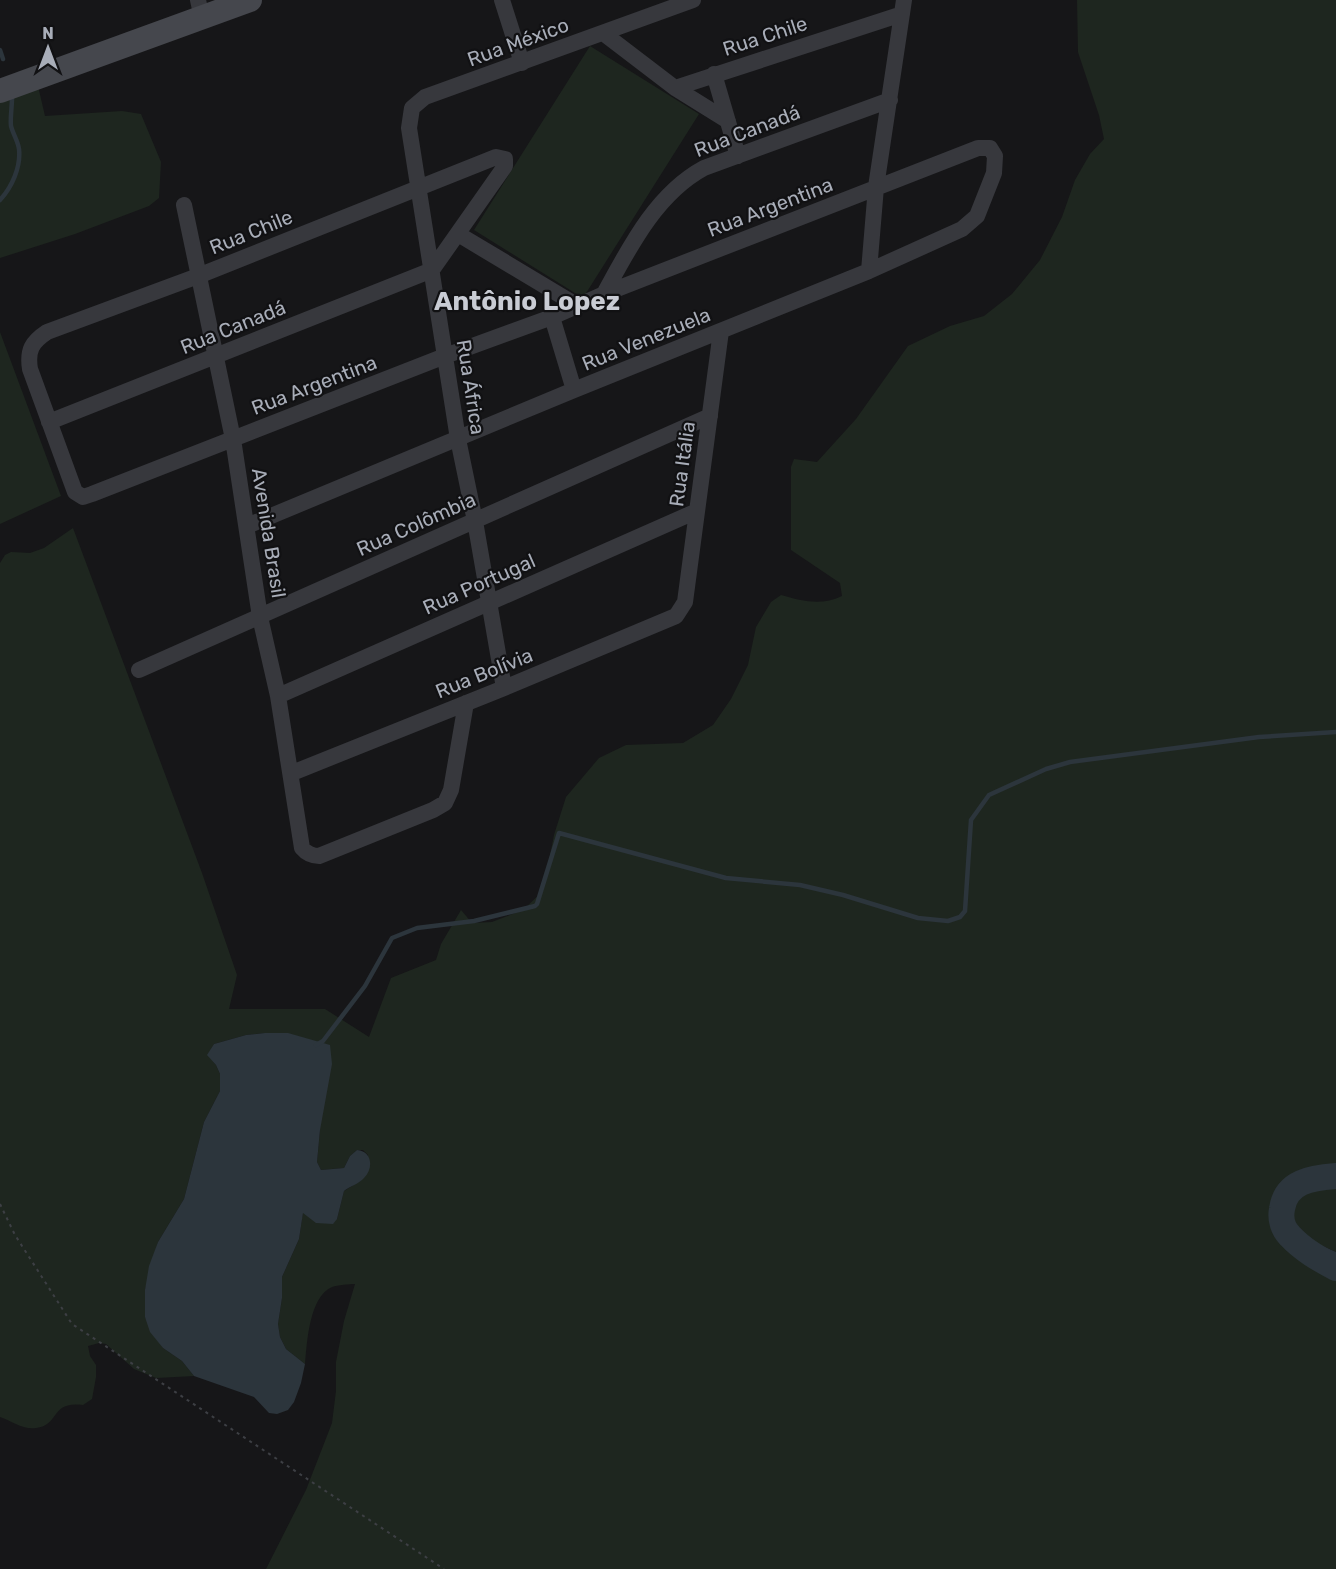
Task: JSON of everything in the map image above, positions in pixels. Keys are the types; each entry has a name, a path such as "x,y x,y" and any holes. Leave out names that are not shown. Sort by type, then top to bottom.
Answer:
{"main road":[{"path":"0,91 200,9 250,0"}],"street":[{"path":"502,0 522,63"},
{"name":"Rua México","path":"425,97 693,0"},
{"path":"869,271 876,187 903,7"},
{"name":"Rua Chile","path":"675,88 903,7"},
{"path":"603,33 675,88 728,121"},
{"path":"714,74 738,156"},
{"name":"Rua África","path":"425,97 412,108 409,128 458,440 475,520 504,688"},
{"name":"Rua Canadá","path":"604,294 629,248 677,185 704,168 890,100"},
{"name":"Rua Argentina","path":"49,422 75,492 83,497 445,356 552,317 604,294 978,148"},
{"name":"Rua Venezuela","path":"247,526 869,271 971,223 982,206 996,164 995,156 990,148 978,148"},
{"name":"Rua Chile","path":"49,422 30,369 28,356 36,340 47,332 198,276 496,157 504,159 505,166 458,234"},
{"name":"Avenida Brasil","path":"184,205 233,439 260,617 278,696 292,773 302,848 309,854 319,856 442,806 451,790 466,703"},
{"path":"432,270 458,234 578,306"},
{"name":"Rua Canadá","path":"49,422 432,270"},
{"path":"552,317 574,390"},
{"name":"Rua Itália","path":"685,602 721,331"},
{"name":"Rua Colômbia","path":"140,670 710,416"},
{"name":"Rua Portugal","path":"278,696 697,511"},
{"name":"Rua Bolívia","path":"292,773 670,620 680,612 685,602"}],"path":[{"path":"0,1204 15,1235 72,1324 444,1569"}],"shaded area":[{"path":"1077,0 1336,0 1336,1169 1293,1182 1283,1225 1315,1263 1336,1269 1336,1569 266,1569 306,1490 332,1423 336,1391 336,1362 344,1321 355,1284 332,1287 318,1300 311,1321 305,1364 286,1349 280,1337 278,1324 282,1277 299,1239 303,1212 337,1219 344,1191 360,1181 368,1155 363,1150 357,1150 350,1156 344,1168 321,1170 317,1162 320,1130 265,1033 246,1035 214,1044 208,1055 220,1074 220,1091 204,1122 184,1199 158,1242 145,1290 145,1317 163,1348 182,1361 194,1376 156,1378 134,1369 106,1344 99,1343 88,1346 90,1356 96,1365 92,1399 83,1405 65,1406 49,1423 36,1428 22,1426 0,1417 0,563 5,555 11,552 30,553 44,548 73,528 202,873 237,975 229,1009 325,1009 369,1037 391,978 436,960 441,944 461,910 472,923 492,922 523,910 543,891 554,835 566,797 599,758 626,745 683,743 713,725 731,699 748,665 756,627 771,602 781,595 819,602 842,596 840,583 791,550 791,467 794,459 817,462 856,419 908,346 950,326 984,316 1012,294 1040,260 1062,217 1075,180 1090,154 1104,139 1099,115 1078,52"},
{"path":"590,46 699,114 583,298 474,230"},
{"path":"38,86 45,116 122,111 141,114 161,162 159,198 149,206 75,234 0,258 0,99"},
{"path":"0,332 61,496 0,524"},
{"path":"288,1033 330,1045 332,1064 320,1130 317,1162 321,1170 344,1168 350,1156 357,1150 366,1153 370,1161 369,1170 362,1180 344,1191 337,1219 333,1224 316,1223 303,1213 299,1239 282,1277 278,1324 280,1337 286,1349 305,1364 294,1402 288,1410 277,1414 269,1413 254,1397 194,1376 182,1361 163,1348 150,1332 145,1317 145,1290 149,1266 158,1242 184,1199 204,1122 220,1091 220,1074 207,1055 214,1044 246,1035"},
{"path":"1336,1169 1336,1182 1310,1191 1289,1209 1290,1228 1300,1236 1336,1252 1336,1269 1315,1263 1287,1246 1280,1200 1293,1182"},
{"path":"1336,1182 1336,1252 1300,1236 1290,1228 1289,1209 1310,1191"}],"waterway":[{"path":"0,50 3,59"},
{"path":"0,200 12,183 19,163 18,146 11,126 12,98"},
{"path":"316,1045 323,1041 365,986 392,938 417,928 474,921 535,906 559,833 726,878 800,885 843,895 918,918 948,921 960,917 965,911 971,820 989,795 1046,769 1070,762 1259,737 1336,732"},
{"path":"1336,1176 1309,1180 1295,1187 1284,1200 1281,1216 1286,1230 1295,1241 1336,1268"}],"district":[{"name":"Antônio Lopez","path":"527,301"}]}
